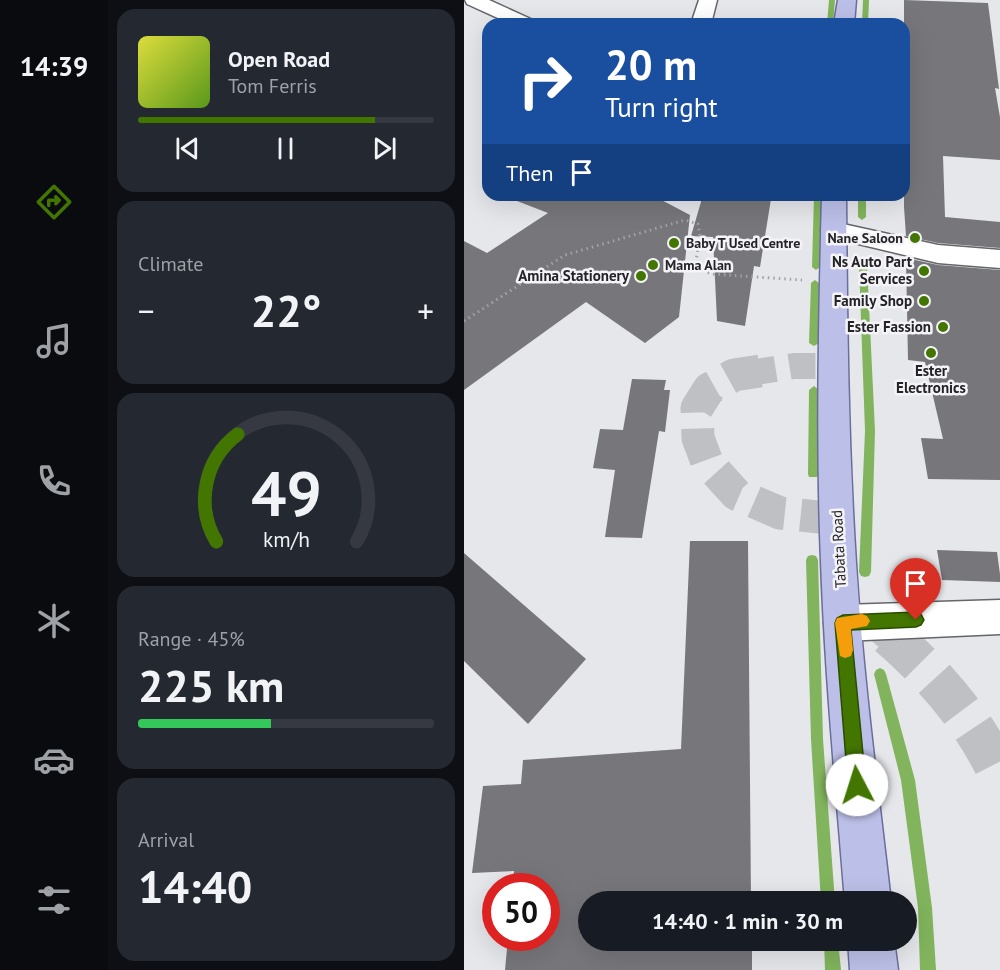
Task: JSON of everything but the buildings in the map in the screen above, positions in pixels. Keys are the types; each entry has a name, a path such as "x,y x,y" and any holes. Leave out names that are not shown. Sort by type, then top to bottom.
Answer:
{"main road":[{"path":"845,18 847,0"},
{"name":"Tabata Road","path":"834,201 833,401 843,623 867,891"},
{"path":"872,951 874,970"}],"street":[{"path":"474,0 513,18"},
{"path":"703,18 708,0"},
{"path":"834,230 928,252 1001,259"},
{"path":"843,623 1001,617"}],"path":[{"path":"464,321 565,255 685,220 698,224 700,236 696,261 703,270 711,274 833,282"}],"waterway":[{"path":"830,18 832,0"},
{"path":"865,18 866,0"},
{"path":"816,267 818,201"},
{"path":"862,201 862,217"},
{"path":"863,264 870,431 865,572"},
{"path":"814,343 815,283"},
{"path":"813,474 814,390"},
{"path":"812,560 817,739 827,891"},
{"path":"880,674 908,780 925,908 928,970"},
{"path":"832,951 833,970"}],"tunnel":[{"path":"750,373 794,366 832,366"},
{"path":"760,371 734,375 709,389 697,408 698,438 707,462 736,494 780,513 837,519"},
{"path":"874,621 891,636"},
{"path":"889,635 953,700 979,737 1001,778"}],"slow traffic":[{"path":"845,650 843,623 862,621"}],"place":[{"name":"Nane Saloon","path":"915,238"},
{"name":"Baby T Used Centre","path":"674,243"},
{"name":"Mama Alan","path":"653,265"},
{"name":"Ns Auto Part Services","path":"924,271"},
{"name":"Amina Stationery","path":"641,276"},
{"name":"Family Shop","path":"924,301"},
{"name":"Ester Fassion","path":"943,327"},
{"name":"Ester Electronics","path":"931,353"}],"route":[{"path":"857,785 843,623 916,620"}]}
